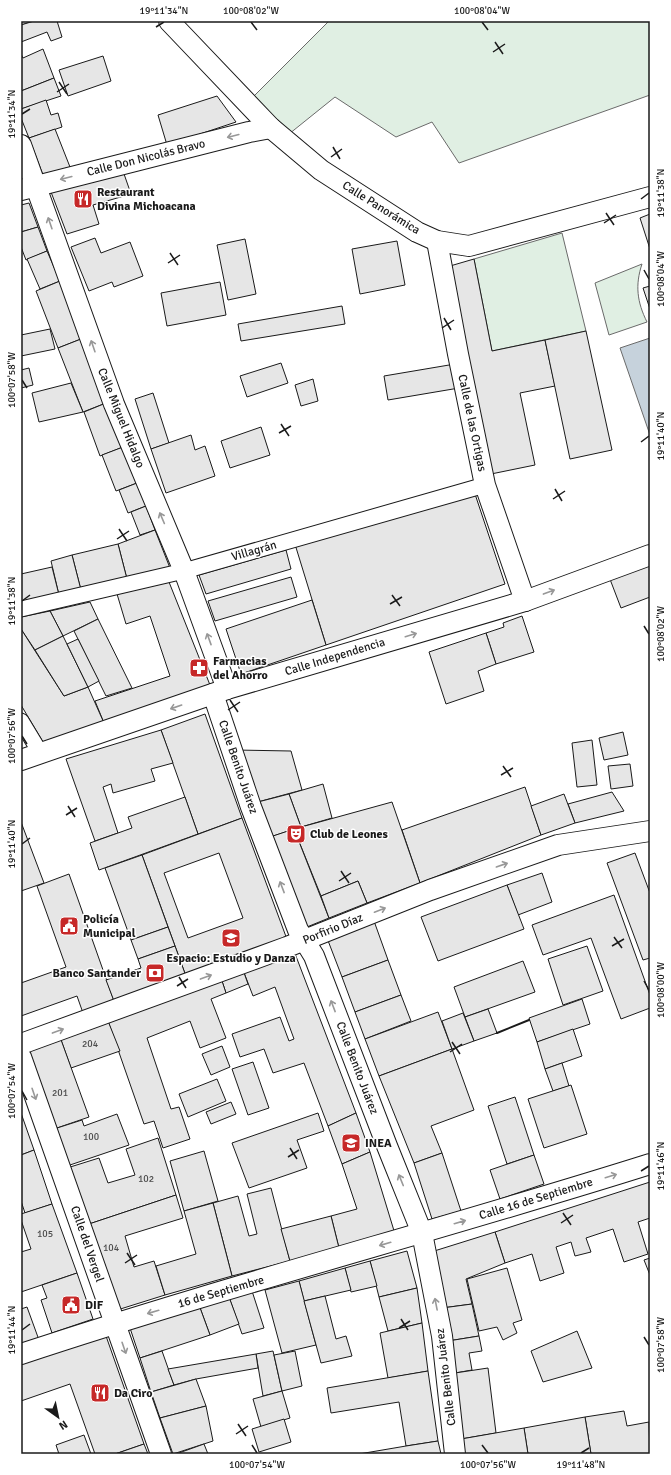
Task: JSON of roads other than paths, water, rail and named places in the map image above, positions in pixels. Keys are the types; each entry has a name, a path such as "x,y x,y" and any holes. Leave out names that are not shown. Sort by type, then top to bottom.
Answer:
{"street":[{"name":"Calle Panorámica","path":"169,21 271,128 321,170 417,232 437,241 469,246 650,197"},
{"name":"Calle Don Nicolás Bravo","path":"29,188 249,132 271,128"},
{"name":"Calle Miguel Hidalgo","path":"21,145 29,188 114,404 184,571 220,692"},
{"name":"Calle de las Ortigas","path":"437,241 458,354 485,485 525,601"},
{"name":"Villagrán","path":"21,609 184,571 485,485"},
{"name":"Calle Independencia","path":"21,760 220,692 525,601 650,555"},
{"name":"Calle Benito Juárez","path":"220,692 251,806 298,930 314,956 422,1233 442,1336 455,1454"},
{"path":"21,721 40,754"},
{"name":"Porfirio Díaz","path":"21,1044 287,947 430,890 558,845 650,831"},
{"name":"Calle del Vergel","path":"21,1057 161,1454"},
{"name":"Calle 16 de Septiembre","path":"422,1233 533,1201 650,1164"},
{"name":"16 de Septiembre","path":"21,1354 115,1323 422,1233"}],"place":[{"name":"Restaurant Divina Michoacana","path":"83,199"},
{"name":"Farmacias del Ahorro","path":"199,668"},
{"name":"Club de Leones","path":"296,834"},
{"name":"Policía Municipal","path":"69,926"},
{"name":"Espacio: Estudio y Danza","path":"231,938"},
{"name":"Banco Santander","path":"155,973"},
{"name":"INEA","path":"351,1143"},
{"name":"DIF","path":"71,1305"},
{"name":"Da Ciro","path":"100,1393"}]}
